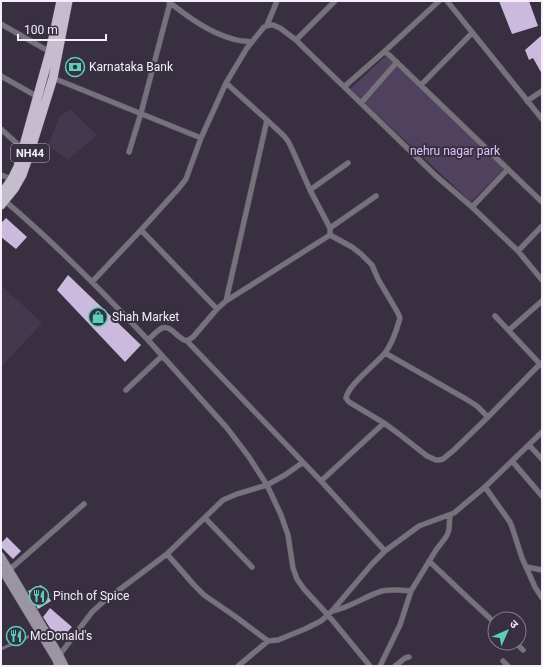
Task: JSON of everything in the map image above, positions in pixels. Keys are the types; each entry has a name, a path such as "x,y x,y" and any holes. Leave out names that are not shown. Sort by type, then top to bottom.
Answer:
{"highway":[{"name":"NH44","path":"2,200 18,167 31,125 62,1"},
{"name":"NH44","path":"2,200 14,188 22,175 32,147 52,78 68,1"}],"main road":[{"path":"1,556 5,571 39,632 58,660 65,666"},
{"path":"5,571 46,632 58,660"}],"street":[{"path":"92,282 186,179 201,138 226,83 241,57 267,25 277,1"},
{"path":"296,40 335,1"},
{"path":"345,86 439,1"},
{"path":"447,1 542,119"},
{"path":"128,152 141,113 169,2 201,25 221,35 235,40 252,42"},
{"path":"1,24 50,52"},
{"path":"267,25 273,25 280,28 296,40 436,176 472,207 518,251 542,280"},
{"path":"421,85 472,33"},
{"path":"385,51 542,202"},
{"path":"361,103 397,62"},
{"path":"1,76 38,98"},
{"path":"52,78 201,138"},
{"path":"226,83 284,136 290,145 310,190 330,228 330,234"},
{"path":"527,101 542,91"},
{"path":"226,301 267,120"},
{"path":"1,129 23,149"},
{"path":"310,190 348,163"},
{"path":"472,207 508,169"},
{"path":"1,175 12,179"},
{"path":"330,228 376,196"},
{"path":"2,200 38,230 92,282 148,340 231,434 249,457 267,485 281,515 289,541 293,568 297,579 304,589 330,613 370,666"},
{"path":"518,251 542,226"},
{"path":"141,230 217,309"},
{"path":"187,341 193,337 217,309 226,301 330,234"},
{"path":"330,234 352,247 372,265 400,320 385,353 355,382 346,398 349,402 384,423 427,456 439,460 454,450 541,365 495,316"},
{"path":"509,330 542,301"},
{"path":"148,340 163,328 167,327 172,329 183,340 187,341 302,463 321,480 385,551"},
{"path":"385,353 466,399 477,406 488,417"},
{"path":"126,390 162,356"},
{"path":"321,480 384,423"},
{"path":"238,666 268,641 278,640 305,630 321,621 330,613 385,551 419,526 450,515 461,508 542,432"},
{"path":"529,445 542,459"},
{"path":"512,461 542,496"},
{"path":"58,660 92,612 167,554 223,500 267,485 302,463"},
{"path":"485,487 510,522 522,558 535,587 542,598"},
{"path":"5,571 48,537 84,504"},
{"path":"380,666 400,625 411,591 448,533 450,515"},
{"path":"205,518 252,567"},
{"path":"167,554 204,595 268,641"},
{"path":"429,561 466,598 487,615"},
{"path":"527,567 542,570"},
{"path":"330,613 384,591 411,591"},
{"path":"395,666 405,658 409,657"},
{"path":"503,661 508,666"}],"lane":[{"path":"1,648 39,632"}],"shaded area":[{"path":"70,109 97,135 68,160 48,145 60,116"},
{"path":"1,285 42,323 1,367"}],"green space":[{"name":"nehru nagar park","path":"388,54 508,165 471,202 350,89"}],"building":[{"path":"499,1 529,1 538,26 512,34"},
{"path":"542,35 542,74 533,58 529,60 525,50"},
{"path":"6,218 27,237 16,249 1,237 1,223"},
{"name":"Shah Market","path":"68,275 141,345 125,362 57,290"},
{"path":"7,537 21,551 13,559 1,547 1,543"},
{"name":"Pinch of Spice","path":"41,585 51,601 38,609 28,591"},
{"path":"50,608 72,627 59,641 43,617"}],"place":[{"name":"Karnataka Bank","path":"75,67"},
{"name":"Shah Market","path":"98,317"},
{"name":"Pinch of Spice","path":"39,596"},
{"name":"McDonald's","path":"16,636"}]}
